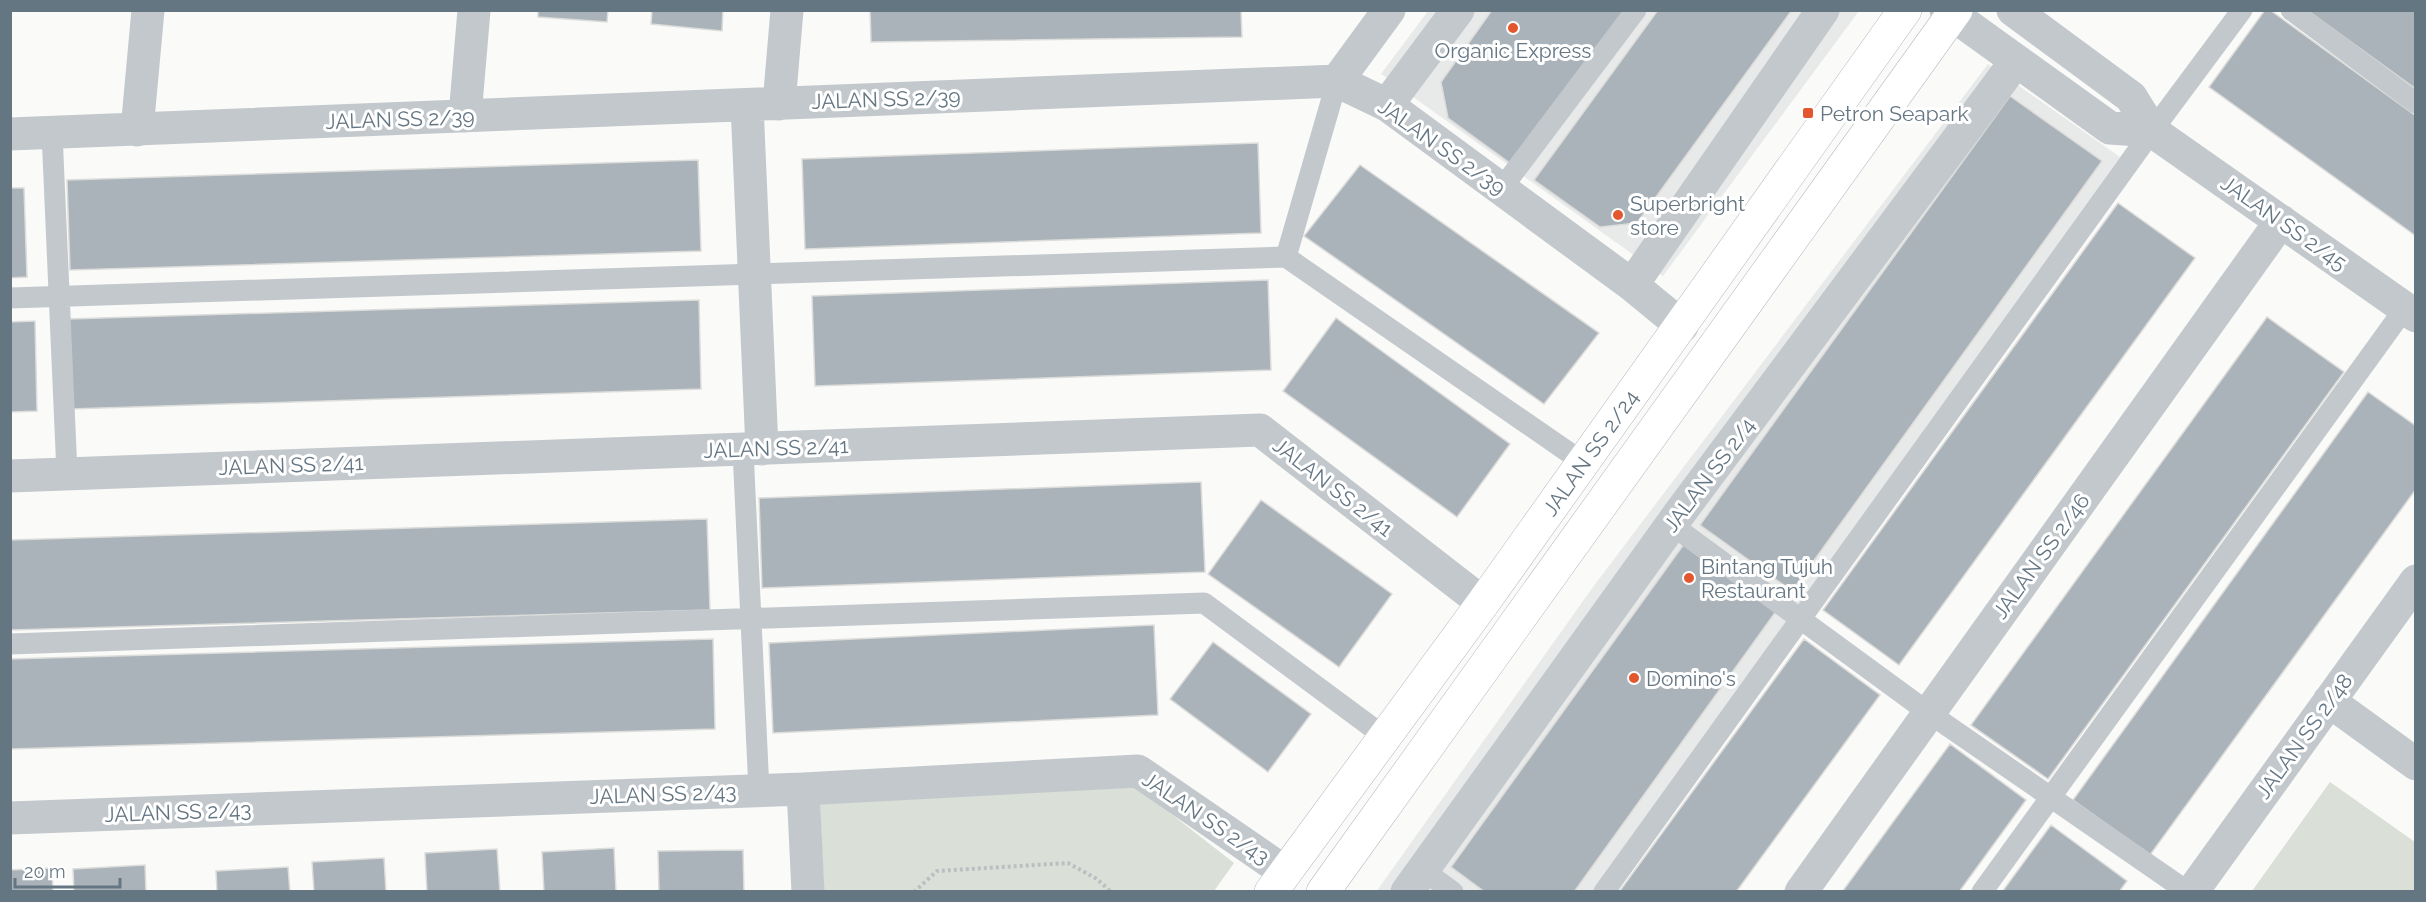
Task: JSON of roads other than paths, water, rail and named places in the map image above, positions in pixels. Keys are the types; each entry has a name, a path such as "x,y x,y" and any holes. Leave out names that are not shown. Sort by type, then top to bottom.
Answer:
{"main road":[{"name":"JALAN SS 2/24","path":"1278,882 1484,603 1905,10"},
{"name":"JALAN SS 2/24","path":"1323,891 1951,12"}],"street":[{"path":"137,130 148,10"},
{"path":"465,116 474,10"},
{"path":"752,449 754,274 763,104 787,10"},
{"path":"1337,81 1389,10"},
{"path":"1387,105 1458,10"},
{"path":"1632,285 1823,10"},
{"name":"JALAN SS 2/45","path":"2013,10 2131,97 2152,131 2410,312"},
{"path":"1951,12 2016,62 2110,128 2152,131"},
{"name":"JALAN SS 2/4","path":"1415,881 1672,525 2016,62"},
{"name":"JALAN SS 2/39","path":"10,134 1337,81 1387,105 1632,285 1682,326"},
{"name":"JALAN SS 2/46","path":"1801,891 2281,221"},
{"name":"JALAN SS 2/41","path":"10,476 1260,430 1484,603"},
{"name":"JALAN SS 2/48","path":"2190,891 2415,580"},
{"path":"2329,701 2415,764"},
{"name":"JALAN SS 2/43","path":"10,818 759,791 1138,771 1278,882"},
{"path":"803,789 808,891"}],"lane":[{"path":"1502,188 1636,10"},
{"path":"1604,891 2152,131 2242,10"},
{"path":"2291,10 2415,103"},
{"path":"1286,257 1337,81"},
{"path":"52,133 67,473"},
{"path":"10,298 1286,257 1584,463"},
{"path":"1982,891 2410,312"},
{"path":"752,449 751,618 759,791"},
{"path":"1672,525 1929,713 2190,891"},
{"path":"10,644 1204,603 1385,737"},
{"path":"1415,881 1453,891"}],"place":[{"name":"Organic Express","path":"1513,28"},
{"name":"Petron Seapark","path":"1808,113"},
{"name":"Superbright store","path":"1618,215"},
{"name":"Bintang Tujuh Restaurant","path":"1689,578"},
{"name":"Domino's","path":"1634,678"}]}
